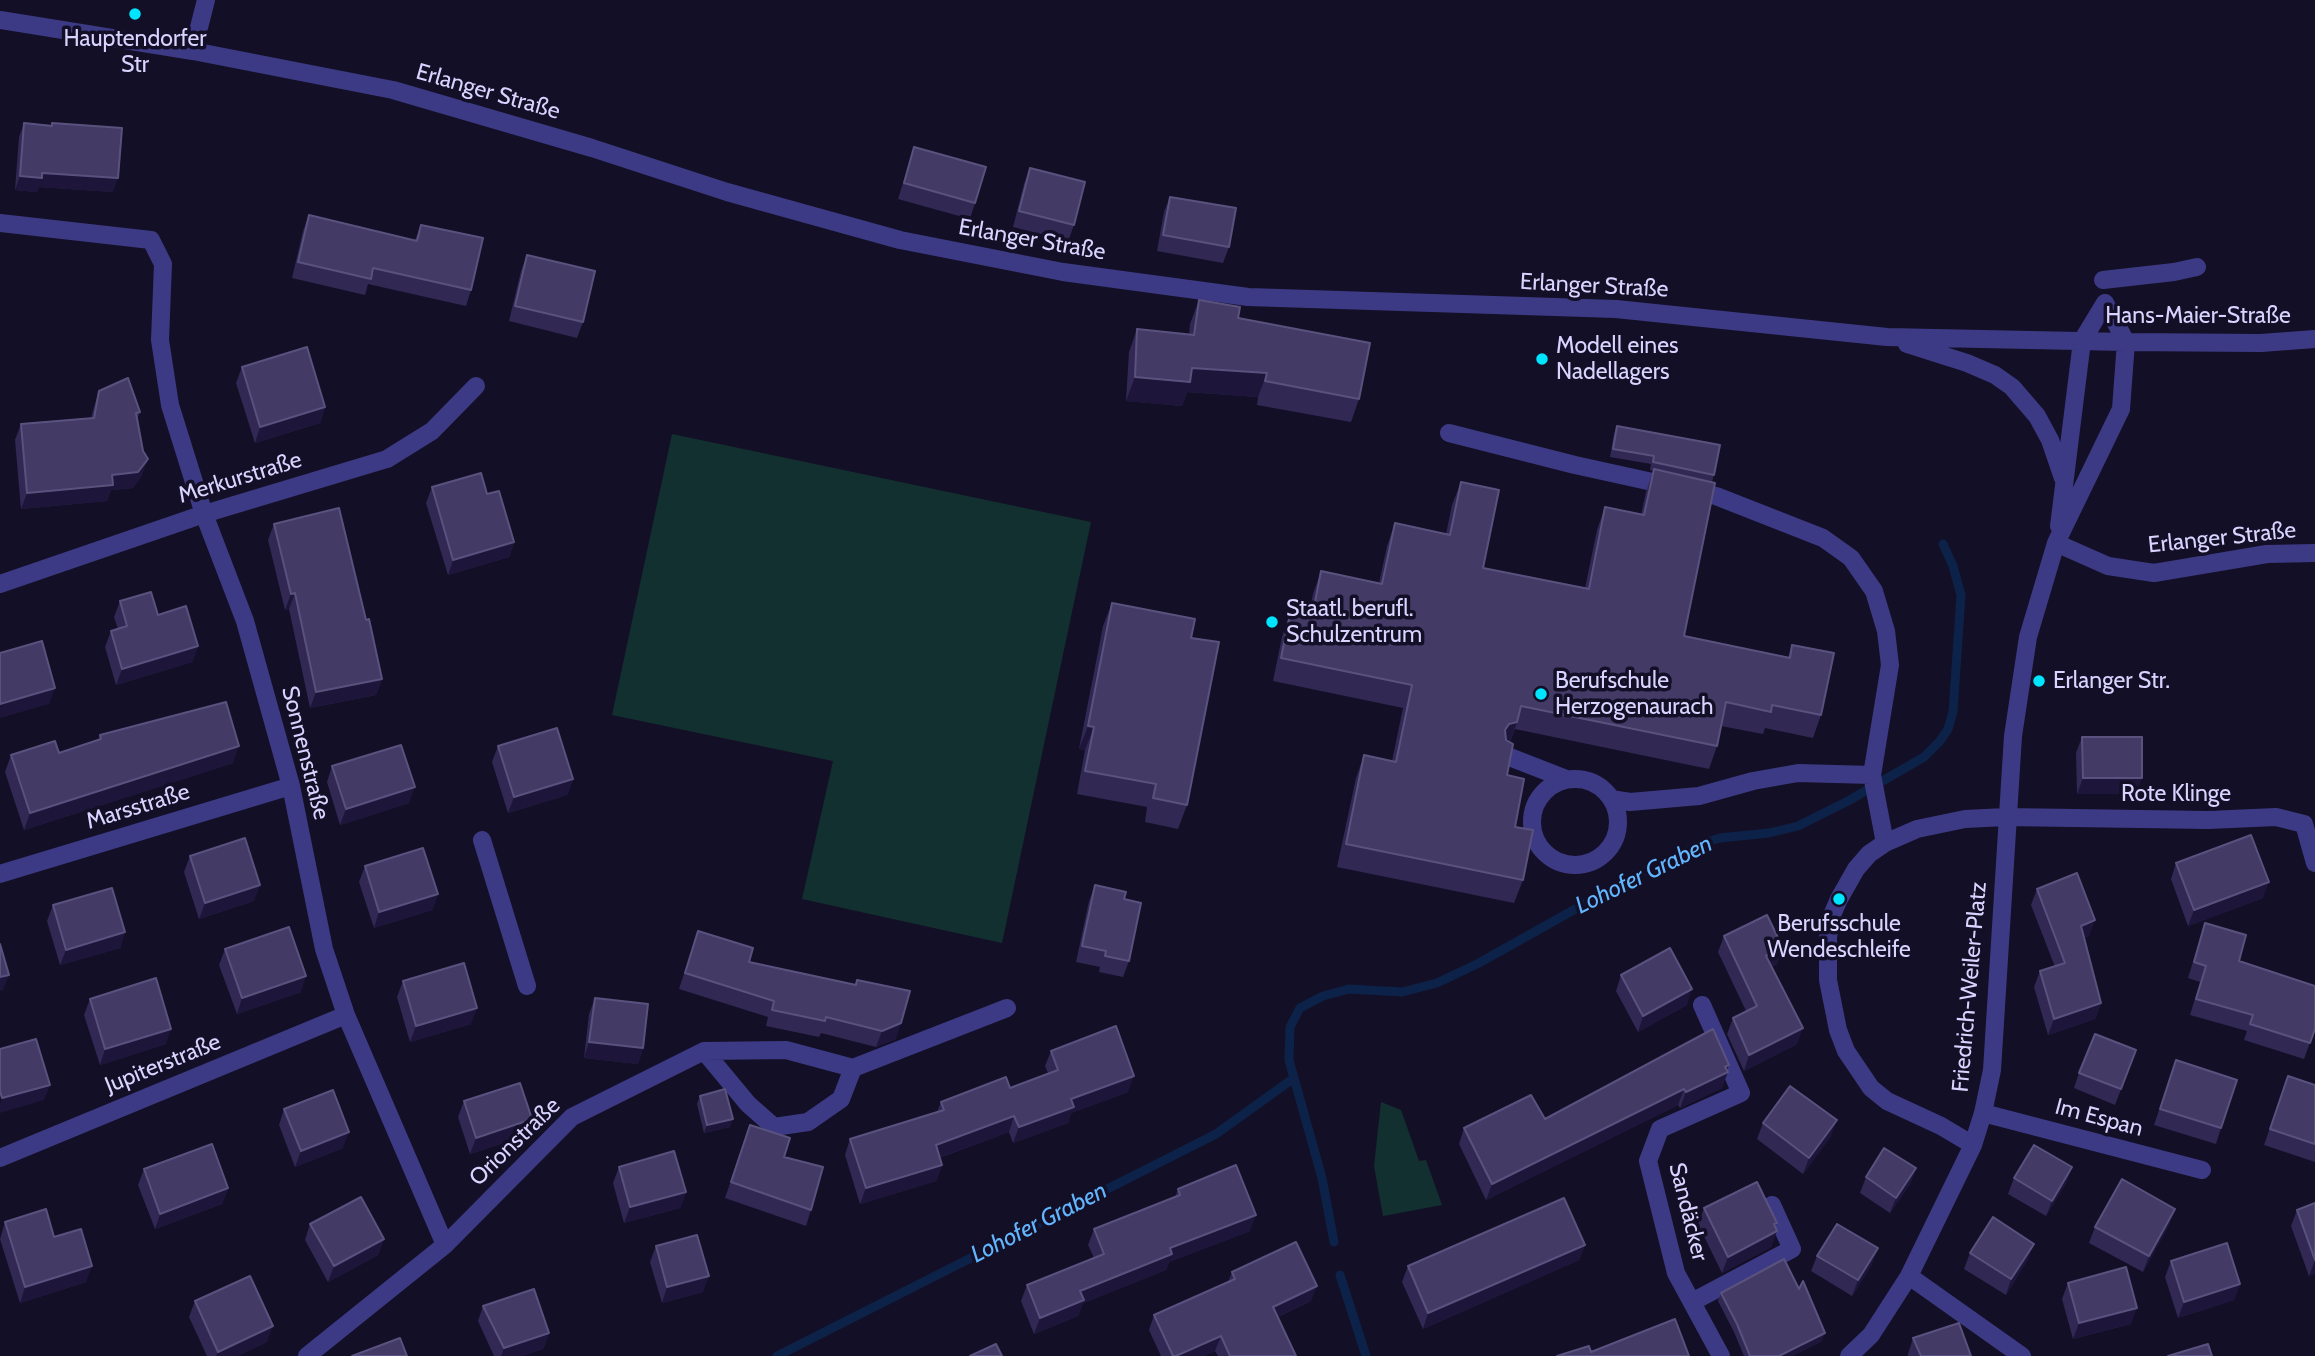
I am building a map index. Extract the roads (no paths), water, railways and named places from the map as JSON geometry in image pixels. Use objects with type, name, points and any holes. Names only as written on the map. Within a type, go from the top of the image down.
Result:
[{"type":"street","points":[[193,51],[206,0]]},
{"type":"street","name":"Erlanger Straße","points":[[0,20],[193,51],[393,90],[592,148],[727,192],[900,240],[1063,272],[1248,297],[1616,309],[1887,337],[2082,341],[2056,543],[2108,566],[2154,573],[2267,554],[2315,553]]},
{"type":"street","name":"Sonnenstraße","points":[[0,223],[151,240],[163,264],[160,340],[170,405],[204,514],[245,621],[291,786],[324,949],[346,1015],[446,1245]]},
{"type":"street","points":[[2102,280],[2197,267]]},
{"type":"street","points":[[2056,543],[2121,409],[2126,342],[2105,303],[2082,341]]},
{"type":"street","name":"Erlanger Straße","points":[[1887,337],[1967,362],[1995,375],[2011,387],[2037,416],[2050,440],[2065,484]]},
{"type":"street","name":"Hans-Maier-Straße","points":[[2082,341],[2261,342],[2315,339]]},
{"type":"street","name":"Merkurstraße","points":[[0,584],[204,514],[387,459],[432,430],[476,386]]},
{"type":"street","points":[[1449,433],[1575,465],[1716,496],[1823,538],[1851,558],[1874,591],[1886,631],[1890,664],[1872,775],[1885,843]]},
{"type":"street","name":"Friedrich-Weiler-Platz","points":[[1849,1356],[1871,1335],[1909,1276],[1972,1145],[1983,1113],[1992,1070],[2013,736],[2028,637],[2056,543]]},
{"type":"street","points":[[1507,756],[1566,779],[1581,779],[1596,784],[1608,793],[1616,806],[1619,820],[1617,835],[1606,854],[1583,865],[1567,865],[1553,860],[1541,850],[1531,825],[1539,797],[1550,786],[1566,779]]},
{"type":"street","points":[[1611,799],[1630,802],[1699,796],[1753,781],[1798,773],[1872,775]]},
{"type":"street","name":"Marsstraße","points":[[0,874],[291,786]]},
{"type":"street","points":[[1972,1145],[1941,1125],[1887,1101],[1871,1088],[1846,1051],[1838,1030],[1831,1002],[1826,958],[1832,915],[1856,869],[1869,854],[1885,843],[1938,823],[2007,817]]},
{"type":"street","name":"Rote Klinge","points":[[2007,817],[2208,820],[2276,817],[2304,824],[2315,863]]},
{"type":"street","points":[[482,840],[527,986]]},
{"type":"street","name":"Sandäcker","points":[[1702,1005],[1741,1093],[1660,1129],[1648,1161],[1676,1273],[1721,1356]]},
{"type":"street","points":[[704,1051],[748,1104],[774,1127],[808,1122],[841,1100],[853,1068],[1007,1008]]},
{"type":"street","name":"Jupiterstraße","points":[[0,1158],[346,1015]]},
{"type":"street","name":"Orionstraße","points":[[446,1245],[572,1117],[704,1051],[786,1050],[853,1068]]},
{"type":"street","name":"Im Espan","points":[[1983,1113],[2202,1170]]},
{"type":"street","points":[[1692,1302],[1792,1249],[1772,1205]]},
{"type":"street","points":[[307,1356],[446,1245]]},
{"type":"street","points":[[1909,1276],[2022,1356]]},
{"type":"waterway","name":"Lohofer Graben","points":[[1334,1242],[1322,1178],[1289,1060],[1290,1027],[1300,1008],[1323,996],[1349,989],[1402,992],[1437,983],[1479,963],[1636,875],[1704,843],[1798,826],[1924,757],[1948,729],[1953,712],[1961,595],[1953,566],[1943,544]]},
{"type":"waterway","name":"Lohofer Graben","points":[[777,1356],[1216,1134],[1294,1078]]},
{"type":"waterway","name":"Lohofer Graben","points":[[1340,1275],[1366,1356]]},
{"type":"place","name":"Hauptendorfer Str","points":[[135,14]]},
{"type":"place","name":"Modell eines Nadellagers","points":[[1542,359]]},
{"type":"place","name":"Staatl. berufl. Schulzentrum","points":[[1272,622]]},
{"type":"place","name":"Erlanger Str.","points":[[2039,681]]},
{"type":"place","name":"Berufschule Herzogenaurach","points":[[1541,694]]},
{"type":"place","name":"Berufsschule Wendeschleife","points":[[1839,899]]}]
